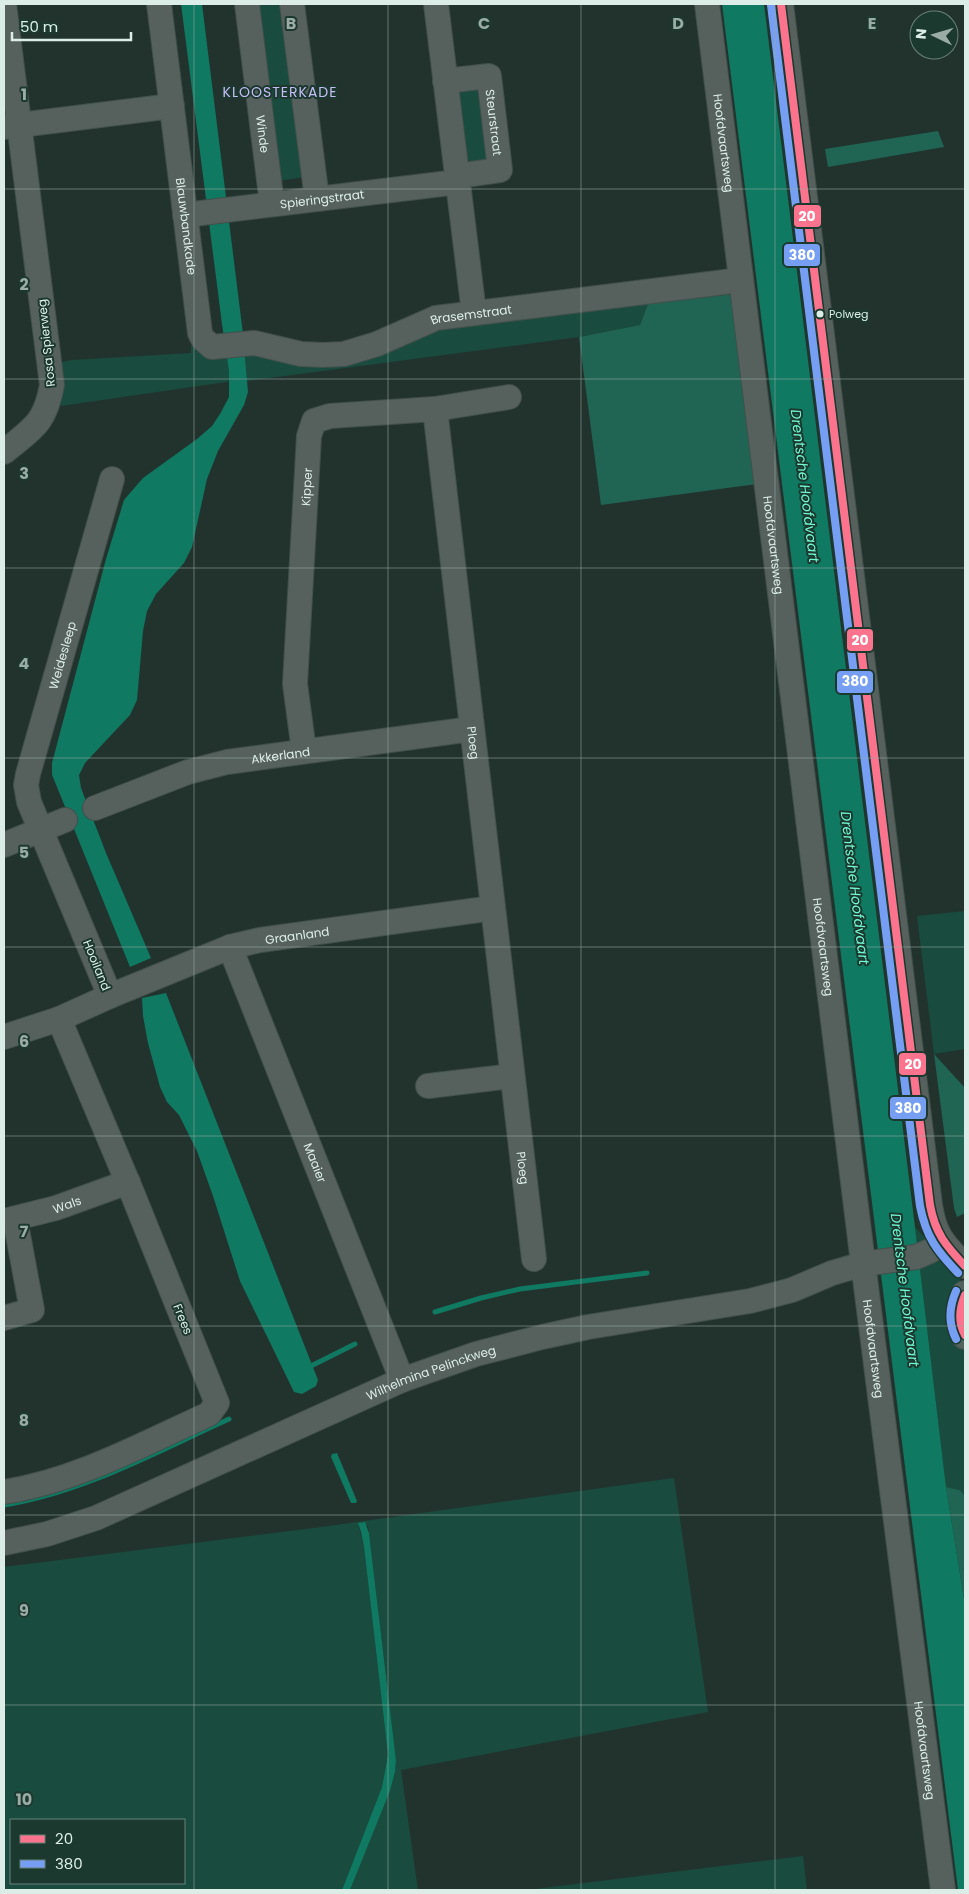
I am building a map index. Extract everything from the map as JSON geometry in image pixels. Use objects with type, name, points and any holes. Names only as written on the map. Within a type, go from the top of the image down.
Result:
[{"type":"main road","points":[[965,1295],[960,1318],[965,1335]]},
{"type":"street","name":"Rosa Spierweg","points":[[4,4],[12,126],[52,385],[49,404],[41,420],[4,452]]},
{"type":"street","name":"Blauwbandkade","points":[[159,4],[172,106],[196,214],[200,333],[226,344]]},
{"type":"street","name":"Winde","points":[[247,4],[272,204]]},
{"type":"street","points":[[292,4],[317,199]]},
{"type":"street","points":[[436,4],[474,313]]},
{"type":"street","name":"Hoofdvaartsweg","points":[[707,4],[741,280],[870,1263],[943,1890]]},
{"type":"street","points":[[780,4],[932,1220],[942,1242],[965,1266]]},
{"type":"street","name":"Steurstraat","points":[[445,82],[489,76],[500,170],[458,179]]},
{"type":"street","points":[[12,126],[172,106]]},
{"type":"street","name":"Spieringstraat","points":[[196,214],[458,179]]},
{"type":"street","name":"Brasemstraat","points":[[226,344],[264,345],[301,354],[344,354],[377,344],[436,318],[741,280]]},
{"type":"street","name":"Kipper","points":[[304,751],[295,684],[309,436],[314,421],[330,416],[435,408],[509,397]]},
{"type":"street","name":"Ploeg","points":[[435,408],[534,1259]]},
{"type":"street","name":"Weidesleep","points":[[42,830],[30,802],[26,785],[28,774],[112,478]]},
{"type":"street","name":"Akkerland","points":[[95,808],[188,772],[227,762],[472,729]]},
{"type":"street","points":[[4,845],[65,820]]},
{"type":"street","name":"Hooiland","points":[[4,1037],[59,1019],[110,996],[42,830]]},
{"type":"street","name":"Graanland","points":[[110,996],[230,947],[260,940],[494,908]]},
{"type":"street","name":"Maaier","points":[[230,947],[402,1380]]},
{"type":"street","name":"Frees","points":[[4,1492],[54,1480],[101,1463],[209,1414],[217,1402],[128,1182],[59,1019]]},
{"type":"street","points":[[428,1086],[512,1076]]},
{"type":"street","name":"Wals","points":[[9,1220],[56,1208],[128,1182]]},
{"type":"street","points":[[4,1318],[32,1310],[9,1220]]},
{"type":"street","name":"Wilhelmina Pelinckweg","points":[[4,1543],[47,1534],[96,1518],[402,1380],[476,1354],[588,1327],[750,1301],[792,1290],[832,1273],[870,1263],[916,1257],[930,1251],[942,1242]]},
{"type":"shaded area","points":[[252,4],[288,4],[305,177],[278,181]]},
{"type":"shaded area","points":[[480,81],[495,158],[466,170],[454,84]]},
{"type":"shaded area","points":[[938,131],[944,147],[828,167],[825,149]]},
{"type":"shaded area","points":[[726,290],[733,294],[648,304],[640,325],[579,337],[247,381],[245,353],[291,358],[419,330]]},
{"type":"shaded area","points":[[733,294],[757,484],[601,505],[579,337],[640,325],[648,304]]},
{"type":"shaded area","points":[[191,346],[227,355],[230,379],[227,382],[61,406],[55,363],[73,360],[191,353]]},
{"type":"shaded area","points":[[965,911],[965,1049],[934,1054],[917,916]]},
{"type":"shaded area","points":[[934,1054],[965,1088],[965,1213],[957,1217],[954,1208]]},
{"type":"shaded area","points":[[915,1227],[958,1273],[961,1281],[965,1345],[965,1496],[960,1490],[946,1487]]},
{"type":"shaded area","points":[[674,1478],[708,1712],[401,1770],[418,1890],[350,1890],[390,1791],[396,1760],[368,1526],[358,1523],[364,1547],[388,1755],[382,1787],[342,1890],[4,1890],[4,1567],[314,1528]]},
{"type":"shaded area","points":[[946,1487],[960,1490],[965,1496],[965,1605]]},
{"type":"shaded area","points":[[803,1856],[807,1890],[527,1890]]},
{"type":"water","points":[[181,4],[202,4],[243,334],[248,392],[244,405],[218,451],[207,479],[192,547],[184,563],[156,594],[147,611],[143,631],[137,700],[130,715],[85,763],[79,775],[81,788],[106,853],[151,958],[130,967],[52,775],[52,763],[106,559],[124,500],[143,478],[212,426],[229,397],[229,371]]},
{"type":"water","name":"Drentsche Hoofdvaart","points":[[722,4],[764,4],[946,1487],[965,1605],[965,1890],[958,1890]]},
{"type":"water","points":[[166,993],[318,1380],[316,1386],[302,1394],[294,1392],[240,1281],[197,1151],[179,1115],[167,1102],[160,1087],[148,1043],[142,998]]},
{"type":"water","points":[[337,1453],[357,1501],[356,1503],[351,1503],[331,1457],[332,1454]]},
{"type":"water","points":[[365,1522],[369,1533],[396,1760],[390,1791],[350,1890],[342,1890],[382,1787],[388,1755],[364,1547],[358,1523]]},
{"type":"waterway","points":[[435,1312],[520,1289],[647,1273]]},
{"type":"waterway","points":[[311,1366],[355,1344]]},
{"type":"waterway","points":[[4,1505],[34,1499],[91,1481],[229,1419]]},
{"type":"transit line","name":"20","points":[[781,4],[930,1205],[935,1224],[942,1238],[965,1266]]},
{"type":"transit line","name":"380","points":[[771,5],[920,1206],[922,1217],[933,1243],[958,1273]]},
{"type":"transit line","name":"380","points":[[956,1291],[950,1315],[956,1339]]},
{"type":"transit line","name":"20","points":[[965,1295],[960,1315],[965,1335]]},
{"type":"place","name":"Polweg","points":[[820,314]]},
{"type":"district","name":"KLOOSTERKADE","points":[[280,92]]}]
